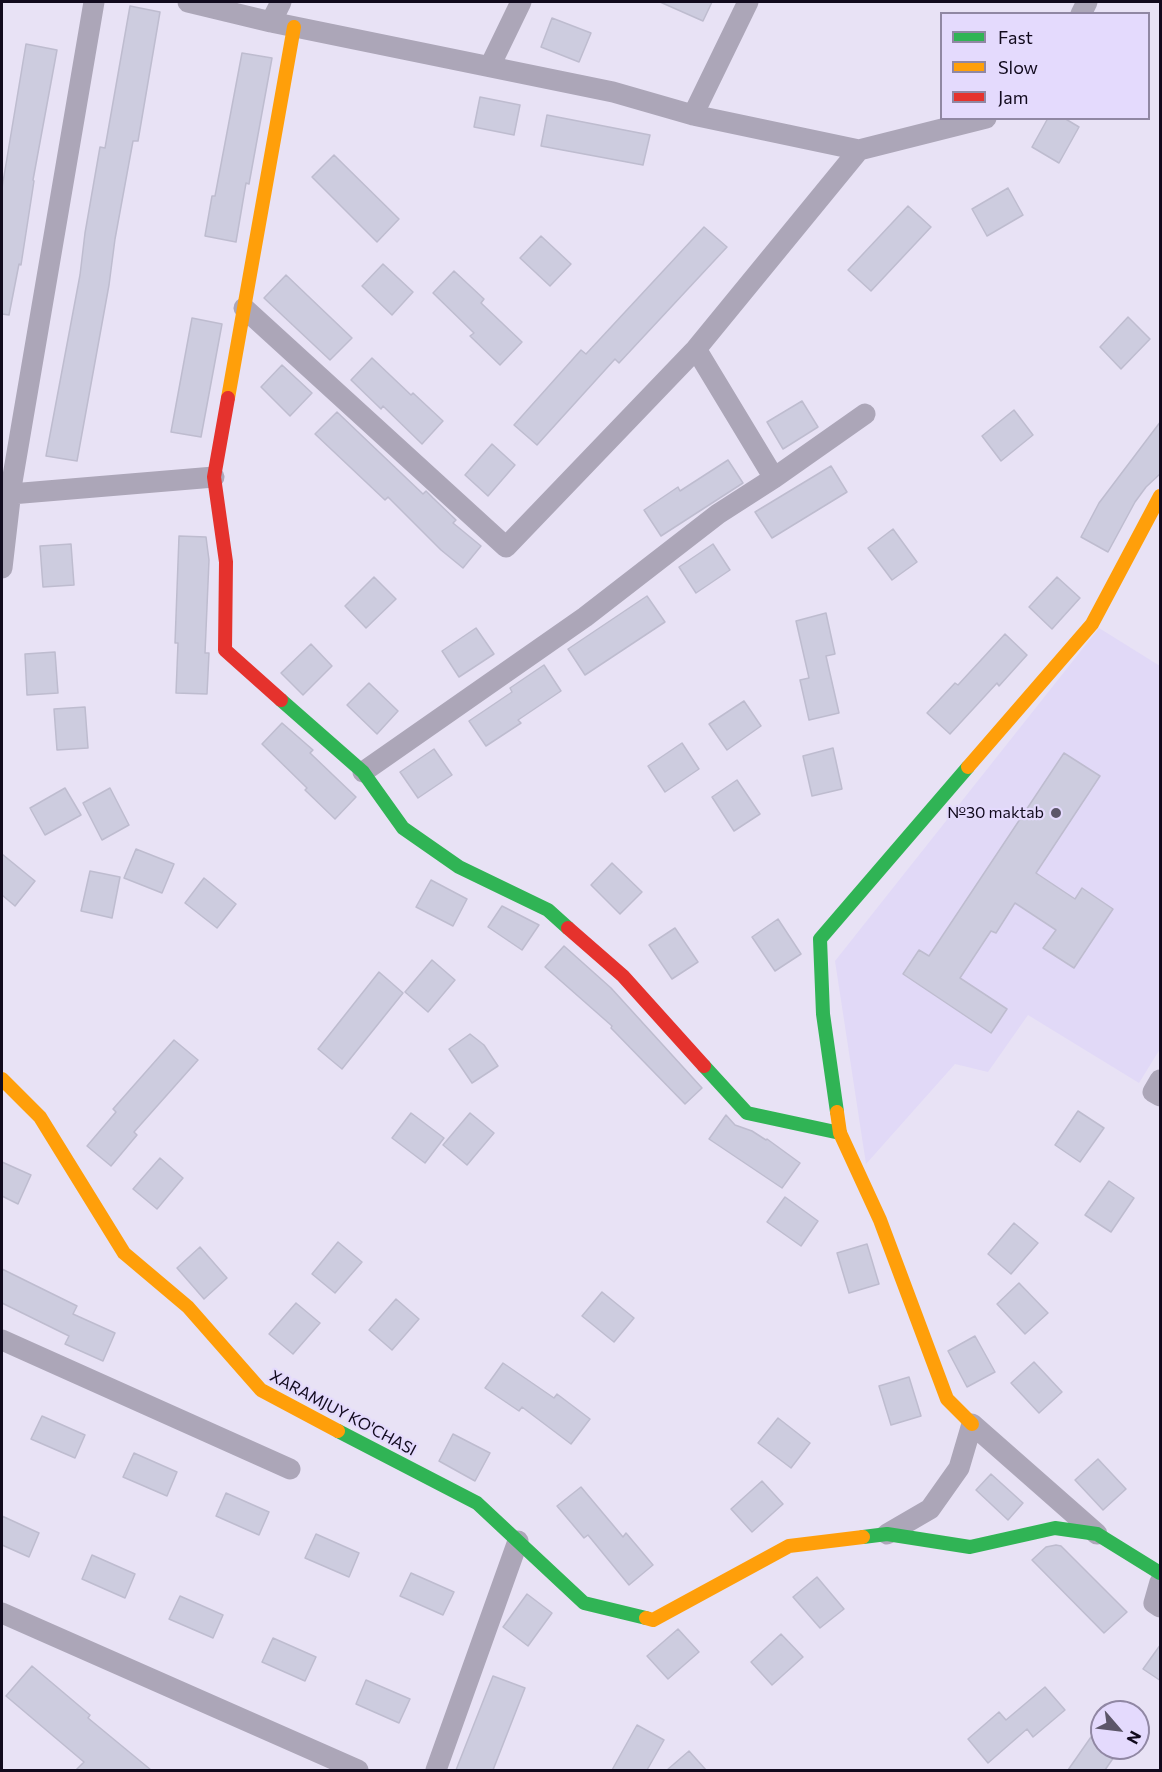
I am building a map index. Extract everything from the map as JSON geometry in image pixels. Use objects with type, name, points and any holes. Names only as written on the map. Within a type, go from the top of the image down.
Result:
[{"type":"street","points":[[2,568],[8,486],[94,2]]},
{"type":"street","points":[[188,2],[294,27],[614,92],[693,115],[859,150],[978,120]]},
{"type":"street","points":[[271,22],[281,2]]},
{"type":"street","points":[[490,66],[521,2]]},
{"type":"street","points":[[693,115],[748,2]]},
{"type":"street","points":[[294,27],[214,477],[226,562],[225,650],[363,772],[403,828],[459,867],[548,910],[623,975],[747,1113],[840,1133]]},
{"type":"street","points":[[244,308],[506,547],[696,349],[859,150]]},
{"type":"street","points":[[696,349],[774,478]]},
{"type":"street","points":[[363,772],[585,617],[718,514],[865,414]]},
{"type":"street","points":[[8,486],[214,477]]},
{"type":"street","points":[[1161,496],[1153,506],[1092,624],[820,939],[823,1014],[840,1133],[880,1220],[947,1399],[972,1425],[1097,1534],[1161,1573]]},
{"type":"street","name":"XARAMJUY KO'CHASI","points":[[2,1079],[40,1117],[124,1253],[188,1307],[261,1390],[477,1503],[584,1603],[653,1620],[789,1546],[887,1534],[970,1547],[1055,1528],[1097,1534]]},
{"type":"street","points":[[1161,1080],[1153,1092],[1161,1096]]},
{"type":"street","points":[[2,1340],[290,1468]]},
{"type":"street","points":[[887,1534],[930,1509],[959,1468],[972,1425]]},
{"type":"street","points":[[436,1770],[518,1541]]},
{"type":"street","points":[[1161,1582],[1154,1603],[1161,1607]]},
{"type":"street","points":[[2,1613],[358,1770]]},
{"type":"shaded area","name":"№30 maktab","points":[[1099,628],[1160,666],[1160,1049],[1139,1083],[1028,1015],[988,1072],[955,1064],[866,1164],[835,961]]},
{"type":"building","points":[[660,2],[712,2],[703,21]]},
{"type":"building","points":[[130,6],[160,12],[138,141],[133,141],[77,461],[46,456],[80,275],[100,147],[105,148]]},
{"type":"building","points":[[552,18],[591,33],[579,62],[541,47]]},
{"type":"building","points":[[26,44],[57,50],[33,180],[21,265],[19,264],[9,315],[2,314],[2,188]]},
{"type":"building","points":[[242,53],[272,58],[236,242],[205,236],[212,196],[215,196]]},
{"type":"building","points":[[480,97],[520,105],[514,135],[474,127]]},
{"type":"building","points":[[547,115],[650,135],[643,165],[541,146]]},
{"type":"building","points":[[1047,120],[1067,120],[1079,127],[1059,163],[1032,147]]},
{"type":"building","points":[[334,155],[399,219],[377,242],[312,177]]},
{"type":"building","points":[[1008,188],[1023,215],[987,236],[972,209]]},
{"type":"building","points":[[908,206],[931,227],[871,291],[848,270]]},
{"type":"building","points":[[704,227],[727,247],[619,363],[615,359],[537,445],[514,425],[581,350],[586,354]]},
{"type":"building","points":[[541,236],[571,264],[550,286],[520,258]]},
{"type":"building","points":[[383,264],[413,292],[392,315],[362,286]]},
{"type":"building","points":[[454,271],[484,299],[481,303],[522,342],[500,365],[470,336],[474,333],[433,293]]},
{"type":"building","points":[[286,275],[352,338],[330,360],[264,298]]},
{"type":"building","points":[[1128,317],[1150,339],[1121,369],[1100,347]]},
{"type":"building","points":[[192,318],[222,324],[201,437],[171,432]]},
{"type":"building","points":[[372,358],[443,421],[422,444],[383,406],[381,409],[351,380]]},
{"type":"building","points":[[282,365],[312,393],[290,416],[261,387]]},
{"type":"building","points":[[802,401],[818,427],[783,449],[767,422]]},
{"type":"building","points":[[1014,410],[1033,435],[1001,461],[982,436]]},
{"type":"building","points":[[337,412],[423,494],[426,491],[456,520],[453,523],[481,546],[463,568],[441,550],[388,497],[385,500],[315,434]]},
{"type":"building","points":[[1161,421],[1161,473],[1146,487],[1135,502],[1108,552],[1081,537],[1099,503]]},
{"type":"building","points":[[492,444],[515,465],[488,496],[465,475]]},
{"type":"building","points":[[728,460],[743,483],[661,536],[644,510],[678,487],[680,491]]},
{"type":"building","points":[[831,466],[847,492],[772,538],[755,512]]},
{"type":"building","points":[[893,529],[917,562],[892,580],[868,548]]},
{"type":"building","points":[[179,536],[206,537],[209,560],[205,653],[209,653],[207,694],[176,693],[178,643],[175,643]]},
{"type":"building","points":[[71,544],[74,585],[43,587],[40,546]]},
{"type":"building","points":[[713,544],[730,570],[696,593],[679,567]]},
{"type":"building","points":[[374,577],[396,599],[366,628],[345,606]]},
{"type":"building","points":[[1057,577],[1080,598],[1052,629],[1029,607]]},
{"type":"building","points":[[647,596],[665,622],[585,675],[568,649]]},
{"type":"building","points":[[826,613],[835,654],[826,656],[839,713],[809,720],[800,680],[809,678],[796,621]]},
{"type":"building","points":[[476,628],[494,654],[459,677],[442,651]]},
{"type":"building","points":[[1005,634],[1027,655],[999,686],[997,683],[950,734],[927,713],[955,683],[958,685]]},
{"type":"building","points":[[311,644],[332,666],[303,695],[281,673]]},
{"type":"building","points":[[55,652],[58,693],[27,695],[25,654]]},
{"type":"building","points":[[544,665],[561,691],[518,720],[521,723],[486,746],[469,721],[512,692],[510,688]]},
{"type":"building","points":[[369,683],[398,711],[377,734],[347,705]]},
{"type":"building","points":[[744,701],[761,726],[727,750],[709,724]]},
{"type":"building","points":[[85,707],[88,748],[57,750],[54,709]]},
{"type":"building","points":[[282,723],[313,750],[310,753],[356,797],[335,819],[262,744]]},
{"type":"building","points":[[682,743],[699,769],[665,792],[648,766]]},
{"type":"building","points":[[833,748],[842,789],[812,796],[803,756]]},
{"type":"building","points":[[434,749],[452,775],[418,798],[400,772]]},
{"type":"building","points":[[1064,753],[1100,776],[1036,873],[1075,899],[1082,888],[1113,909],[1074,968],[1043,948],[1056,930],[1015,903],[996,933],[991,931],[960,978],[1007,1009],[991,1033],[903,974],[919,950],[929,956]]},
{"type":"building","points":[[737,780],[760,814],[734,831],[712,797]]},
{"type":"building","points":[[65,788],[81,815],[45,835],[30,808]]},
{"type":"building","points":[[110,788],[129,825],[102,840],[83,803]]},
{"type":"building","points":[[136,849],[174,864],[162,893],[124,878]]},
{"type":"building","points":[[2,854],[35,881],[15,906],[2,895]]},
{"type":"building","points":[[612,863],[642,892],[620,914],[591,885]]},
{"type":"building","points":[[90,871],[120,877],[112,918],[81,911]]},
{"type":"building","points":[[204,878],[236,904],[217,928],[185,903]]},
{"type":"building","points":[[431,880],[467,899],[453,926],[416,907]]},
{"type":"building","points":[[502,906],[539,925],[522,950],[488,927]]},
{"type":"building","points":[[778,919],[801,954],[775,971],[752,937]]},
{"type":"building","points":[[675,928],[698,962],[672,979],[649,945]]},
{"type":"building","points":[[564,946],[611,988],[702,1088],[685,1104],[611,1028],[612,1026],[545,967]]},
{"type":"building","points":[[432,960],[455,980],[428,1012],[405,992]]},
{"type":"building","points":[[379,972],[403,993],[342,1069],[318,1049]]},
{"type":"building","points":[[470,1034],[484,1045],[498,1066],[472,1083],[449,1049]]},
{"type":"building","points":[[174,1040],[198,1060],[134,1132],[137,1135],[111,1166],[87,1146],[116,1112],[113,1109]]},
{"type":"building","points":[[1078,1111],[1104,1128],[1080,1162],[1055,1145]]},
{"type":"building","points":[[411,1113],[444,1138],[425,1163],[392,1138]]},
{"type":"building","points":[[470,1113],[494,1133],[467,1165],[443,1145]]},
{"type":"building","points":[[726,1115],[735,1125],[767,1139],[800,1163],[782,1188],[709,1139]]},
{"type":"building","points":[[160,1158],[183,1178],[157,1209],[133,1189]]},
{"type":"building","points":[[2,1162],[31,1175],[18,1204],[2,1196]]},
{"type":"building","points":[[1109,1181],[1134,1198],[1111,1232],[1085,1215]]},
{"type":"building","points":[[785,1197],[818,1221],[801,1246],[767,1222]]},
{"type":"building","points":[[1014,1223],[1038,1243],[1011,1274],[988,1254]]},
{"type":"building","points":[[338,1242],[362,1262],[335,1293],[312,1274]]},
{"type":"building","points":[[867,1244],[879,1284],[849,1293],[837,1253]]},
{"type":"building","points":[[200,1247],[227,1278],[204,1299],[177,1268]]},
{"type":"building","points":[[2,1269],[77,1306],[73,1314],[115,1333],[103,1361],[65,1344],[69,1336],[2,1303]]},
{"type":"building","points":[[1019,1283],[1048,1313],[1025,1334],[997,1304]]},
{"type":"building","points":[[602,1292],[634,1318],[614,1342],[582,1316]]},
{"type":"building","points":[[396,1299],[419,1319],[392,1350],[369,1330]]},
{"type":"building","points":[[296,1303],[320,1323],[293,1354],[269,1334]]},
{"type":"building","points":[[975,1336],[995,1372],[967,1387],[948,1351]]},
{"type":"building","points":[[1034,1362],[1062,1392],[1039,1413],[1011,1383]]},
{"type":"building","points":[[503,1363],[554,1398],[557,1394],[590,1419],[571,1444],[522,1407],[519,1411],[485,1388]]},
{"type":"building","points":[[909,1377],[921,1416],[891,1425],[879,1386]]},
{"type":"building","points":[[42,1416],[85,1435],[75,1458],[31,1439]]},
{"type":"building","points":[[778,1418],[810,1443],[791,1468],[758,1443]]},
{"type":"building","points":[[453,1434],[490,1453],[475,1481],[439,1461]]},
{"type":"building","points":[[134,1453],[177,1472],[167,1496],[123,1477]]},
{"type":"building","points":[[1098,1459],[1126,1489],[1103,1510],[1075,1480]]},
{"type":"building","points":[[991,1474],[1023,1503],[1008,1520],[976,1490]]},
{"type":"building","points":[[762,1481],[783,1504],[752,1532],[731,1509]]},
{"type":"building","points":[[581,1487],[623,1537],[626,1533],[653,1565],[629,1585],[588,1535],[584,1538],[557,1506]]},
{"type":"building","points":[[226,1493],[269,1512],[259,1535],[216,1516]]},
{"type":"building","points":[[2,1516],[39,1533],[29,1557],[2,1545]]},
{"type":"building","points":[[316,1534],[359,1553],[349,1577],[305,1558]]},
{"type":"building","points":[[1061,1546],[1127,1612],[1104,1633],[1032,1560],[1046,1547]]},
{"type":"building","points":[[92,1555],[135,1574],[125,1598],[82,1579]]},
{"type":"building","points":[[411,1573],[454,1592],[443,1615],[400,1596]]},
{"type":"building","points":[[817,1577],[844,1609],[820,1628],[793,1597]]},
{"type":"building","points":[[527,1594],[552,1613],[528,1646],[503,1627]]},
{"type":"building","points":[[180,1596],[223,1615],[213,1638],[169,1619]]},
{"type":"building","points":[[678,1629],[699,1652],[668,1679],[647,1656]]},
{"type":"building","points":[[781,1634],[803,1657],[772,1685],[751,1662]]},
{"type":"building","points":[[273,1638],[316,1657],[305,1681],[262,1662]]},
{"type":"building","points":[[1161,1644],[1161,1681],[1143,1669]]},
{"type":"building","points":[[32,1666],[90,1715],[88,1718],[151,1770],[76,1770],[84,1762],[6,1696]]},
{"type":"building","points":[[493,1676],[525,1688],[493,1770],[456,1770]]},
{"type":"building","points":[[366,1680],[410,1699],[399,1723],[356,1704]]},
{"type":"building","points":[[1045,1687],[1065,1710],[1033,1737],[1027,1729],[988,1763],[968,1739],[999,1712],[1006,1720]]},
{"type":"building","points":[[637,1725],[664,1740],[647,1770],[612,1770]]},
{"type":"building","points":[[1090,1738],[1090,1760],[1112,1760],[1105,1770],[1068,1770]]},
{"type":"building","points":[[689,1751],[706,1770],[667,1770]]},
{"type":"traffic: fast","points":[[281,700],[363,772],[403,828],[459,867],[548,910],[568,928]]},
{"type":"traffic: fast","points":[[837,1112],[823,1014],[820,939],[968,767]]},
{"type":"traffic: fast","points":[[704,1066],[747,1113],[840,1133]]},
{"type":"traffic: fast","points":[[338,1431],[477,1503],[584,1603],[646,1618]]},
{"type":"traffic: fast","points":[[863,1537],[887,1534],[970,1547],[1055,1528],[1097,1534],[1160,1573]]},
{"type":"traffic: slow","points":[[228,398],[294,27]]},
{"type":"traffic: slow","points":[[968,767],[1092,624],[1160,496]]},
{"type":"traffic: slow","points":[[2,1079],[40,1117],[124,1253],[188,1307],[261,1390],[338,1431]]},
{"type":"traffic: slow","points":[[837,1112],[840,1133],[880,1220],[947,1399],[972,1424]]},
{"type":"traffic: slow","points":[[646,1618],[653,1620],[789,1546],[863,1537]]},
{"type":"traffic: jam","points":[[228,398],[214,477],[226,562],[225,650],[281,700]]},
{"type":"traffic: jam","points":[[568,928],[623,976],[704,1066]]},
{"type":"place","name":"№30 maktab","points":[[1056,813]]}]
